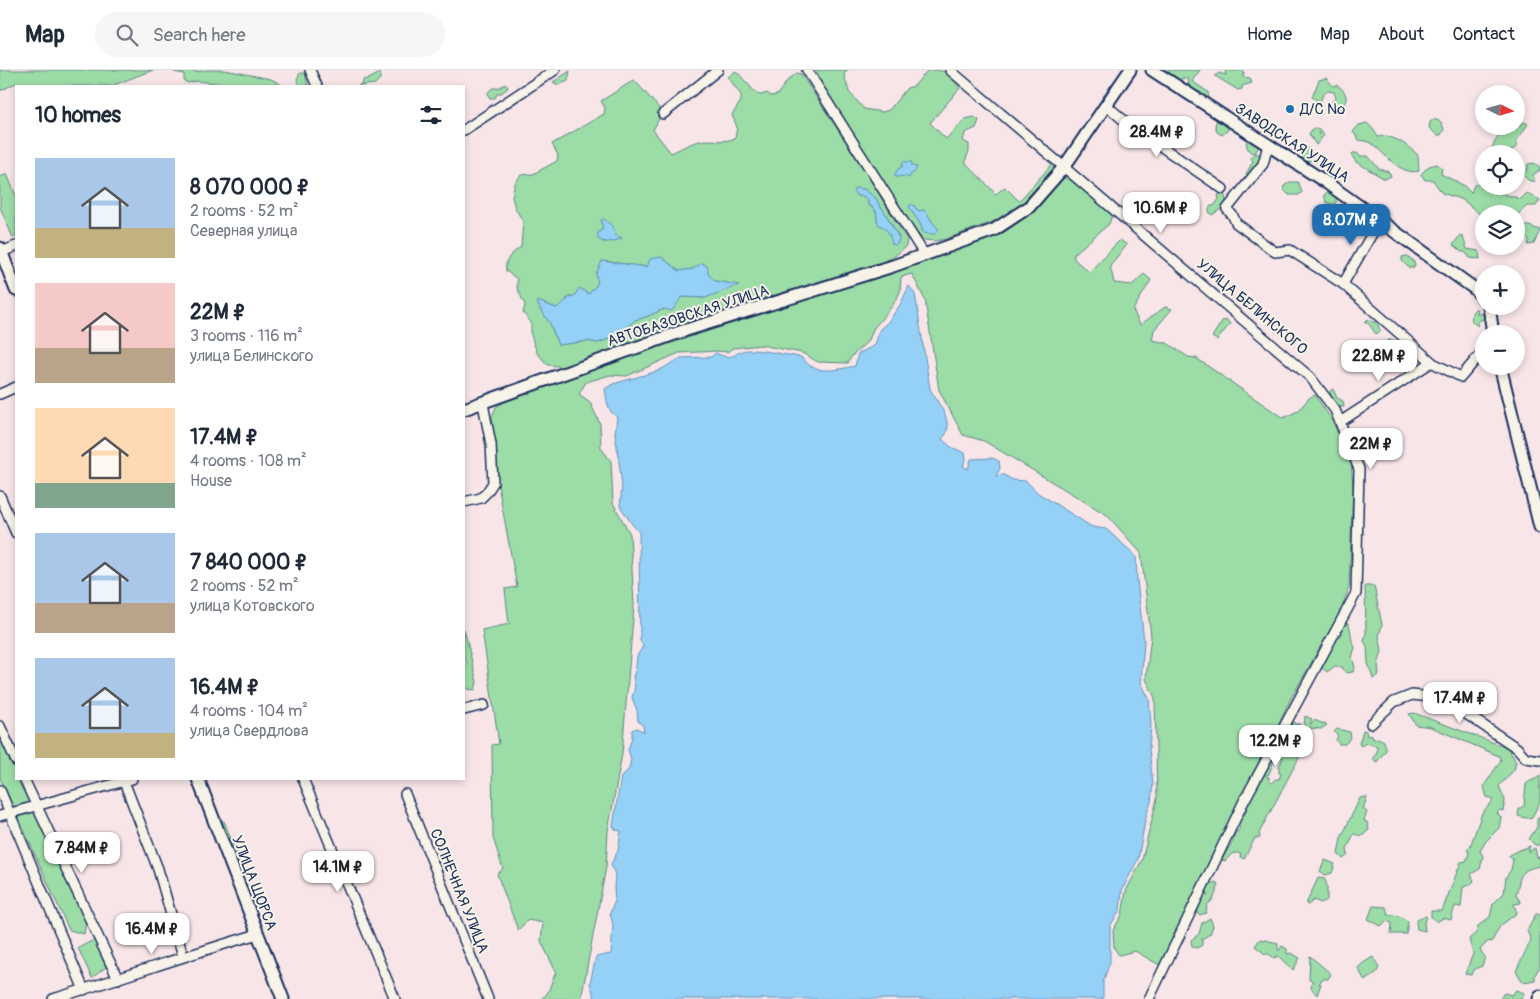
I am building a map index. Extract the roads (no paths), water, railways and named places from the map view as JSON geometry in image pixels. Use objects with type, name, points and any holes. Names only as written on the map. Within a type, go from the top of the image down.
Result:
[{"type":"street","points":[[310,70],[317,85]]},
{"type":"street","points":[[465,129],[555,70]]},
{"type":"street","points":[[663,114],[718,70]]},
{"type":"street","points":[[807,70],[924,254],[994,230],[1029,207],[1064,167],[1130,70]]},
{"type":"street","name":"УЛИЦА БЕЛИНСКОГО","points":[[950,70],[1310,376],[1336,410],[1359,469],[1356,593],[1243,803],[1149,999]]},
{"type":"street","name":"ЗАВОДСКАЯ УЛИЦА","points":[[1152,70],[1324,181],[1475,289]]},
{"type":"street","points":[[1106,105],[1127,123],[1223,189]]},
{"type":"street","points":[[1268,145],[1263,164],[1227,209],[1236,223],[1275,252],[1290,250],[1343,284],[1432,362],[1461,377],[1475,361]]},
{"type":"street","points":[[1343,284],[1380,220]]},
{"type":"street","points":[[15,246],[1,250],[15,287]]},
{"type":"street","name":"АВТОБАЗОВСКАЯ УЛИЦА","points":[[465,408],[483,404],[683,331],[893,266],[924,254]]},
{"type":"street","points":[[1340,422],[1432,362]]},
{"type":"street","points":[[1502,375],[1540,527]]},
{"type":"street","points":[[0,394],[15,387]]},
{"type":"street","points":[[465,502],[481,498],[487,492],[492,482],[491,444],[483,404]]},
{"type":"street","points":[[0,496],[15,531]]},
{"type":"street","points":[[1371,724],[1394,702],[1412,695],[1430,698],[1460,710],[1517,748],[1526,758],[1540,760]]},
{"type":"street","points":[[465,710],[484,705]]},
{"type":"street","points":[[0,726],[15,759]]},
{"type":"street","points":[[24,780],[118,979]]},
{"type":"street","points":[[0,816],[38,807],[123,780]]},
{"type":"street","points":[[126,780],[158,869],[183,956]]},
{"type":"street","name":"УЛИЦА ЩОРСА","points":[[198,780],[283,999]]},
{"type":"street","points":[[303,780],[395,999]]},
{"type":"street","points":[[0,790],[80,994]]},
{"type":"street","name":"СОЛНЕЧНАЯ УЛИЦА","points":[[405,794],[488,999]]},
{"type":"street","points":[[53,999],[80,994],[183,956],[258,934]]},
{"type":"water","points":[[903,162],[912,162],[912,166],[917,167],[909,178],[906,176],[894,176],[898,169],[902,167]]},
{"type":"water","points":[[855,188],[864,189],[876,198],[899,238],[898,243],[892,244],[888,232],[879,225],[876,211],[868,205],[868,200],[863,196],[857,196],[853,191]]},
{"type":"water","points":[[914,205],[919,211],[924,210],[926,212],[938,228],[935,234],[923,233],[921,225],[909,207]]},
{"type":"water","points":[[604,219],[613,227],[615,235],[622,238],[610,242],[598,239],[598,233],[603,229],[601,220]]},
{"type":"water","points":[[661,257],[679,271],[693,269],[702,263],[708,267],[708,274],[715,281],[739,285],[705,298],[682,297],[672,311],[664,309],[635,320],[618,335],[598,343],[588,341],[558,345],[550,323],[537,301],[556,308],[575,295],[579,288],[589,294],[598,283],[596,274],[602,261],[647,267],[650,259]]},
{"type":"water","points":[[909,286],[915,294],[930,389],[945,414],[948,427],[942,439],[951,447],[965,453],[966,459],[963,466],[968,469],[971,459],[992,458],[999,461],[1000,468],[996,477],[1002,474],[1013,480],[1026,481],[1038,493],[1092,527],[1106,529],[1136,556],[1144,641],[1141,682],[1149,699],[1151,725],[1149,749],[1153,784],[1151,802],[1146,816],[1138,859],[1122,890],[1120,910],[1110,926],[1110,962],[1103,982],[1103,999],[595,999],[590,983],[596,957],[611,954],[613,925],[610,913],[615,901],[615,875],[611,864],[618,851],[621,831],[616,830],[613,826],[621,777],[629,769],[631,759],[628,750],[632,738],[632,730],[637,728],[644,732],[643,726],[638,721],[637,710],[632,698],[635,687],[633,677],[637,656],[643,646],[640,640],[639,532],[620,506],[622,487],[615,433],[617,417],[609,408],[605,389],[613,384],[658,371],[681,358],[711,357],[716,353],[727,357],[744,351],[755,350],[801,357],[813,367],[826,370],[855,366],[858,354],[875,345],[880,329],[888,322],[900,305]]},
{"type":"place","name":"Д/С №","points":[[1290,109]]}]
